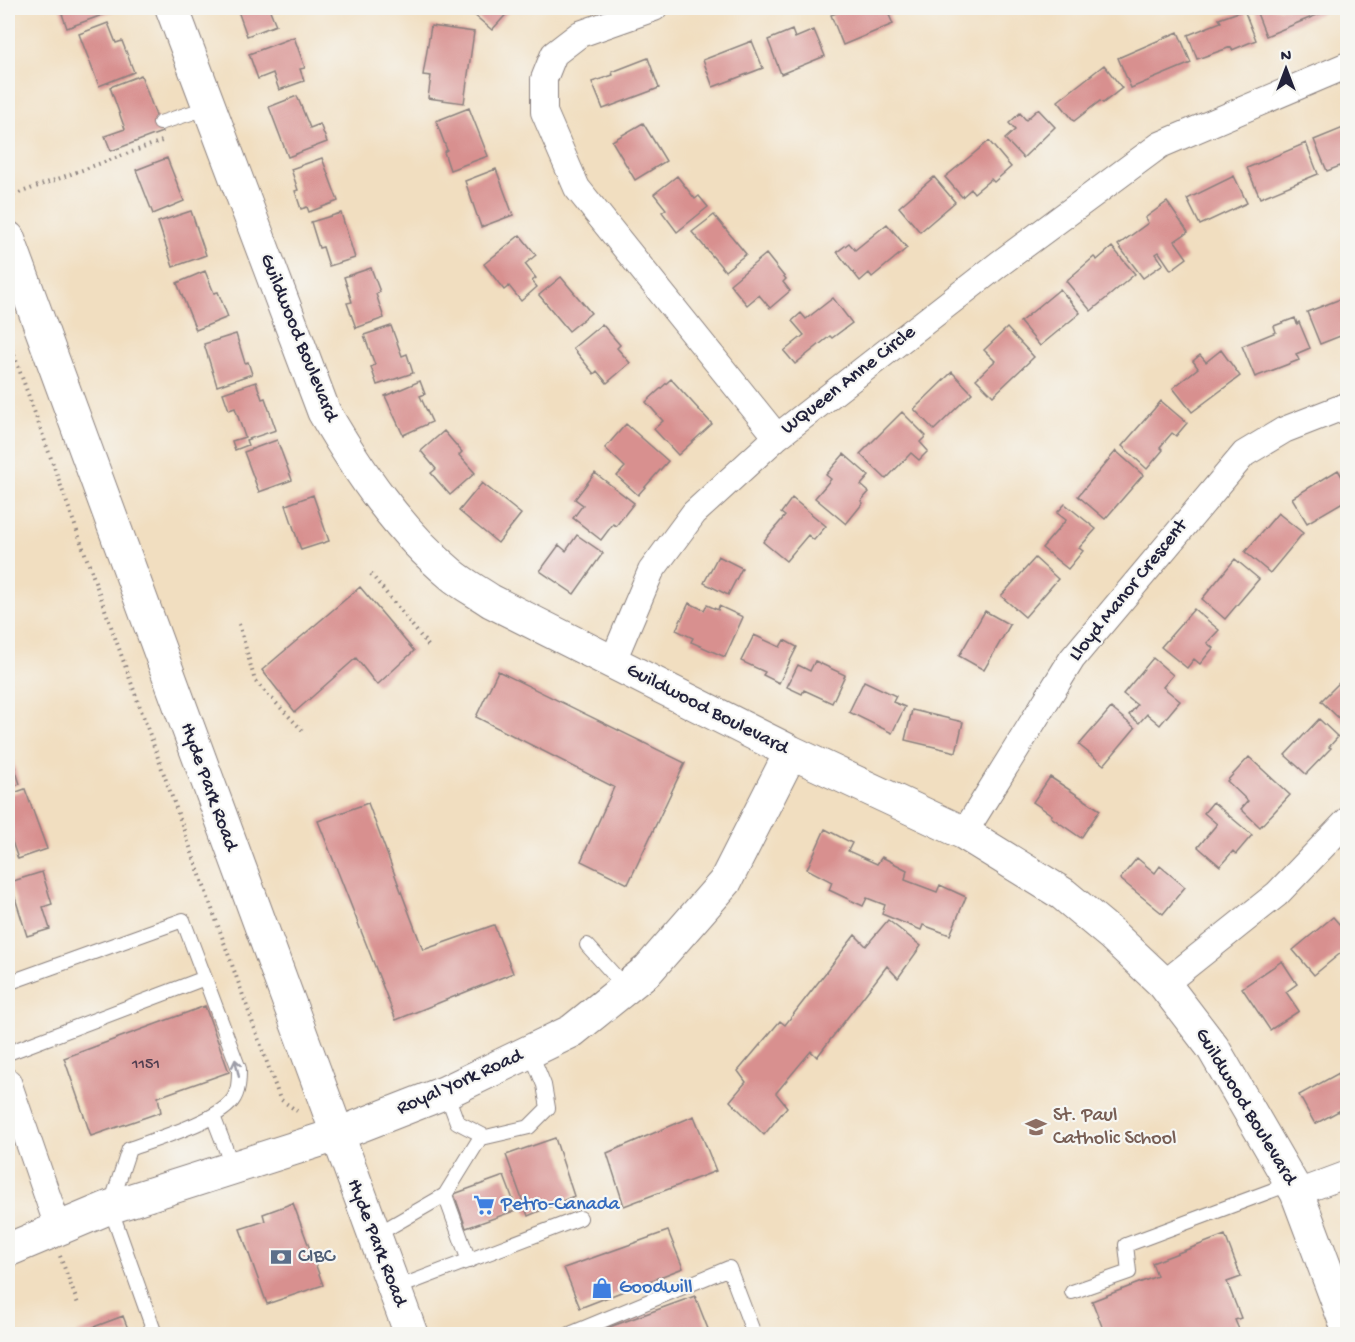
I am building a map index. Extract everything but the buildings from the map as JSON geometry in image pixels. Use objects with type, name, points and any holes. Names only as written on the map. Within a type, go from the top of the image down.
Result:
[{"type":"street","name":"Guildwood Boulevard","points":[[172,8],[324,412],[354,463],[395,518],[453,575],[491,601],[791,753],[964,833],[1063,894],[1111,934],[1164,984],[1213,1048],[1295,1188],[1347,1329]]},
{"type":"street","name":"WQueen Anne Circle","points":[[654,8],[580,34],[554,54],[544,79],[543,112],[577,188],[777,437],[999,264],[1160,145],[1347,64]]},
{"type":"street","name":"Hyde Park Road","points":[[8,238],[411,1335]]},
{"type":"street","name":"Lloyd Manor Crescent","points":[[964,833],[1072,659],[1244,454],[1284,430],[1347,405]]},
{"type":"street","points":[[612,663],[651,571],[694,513],[777,437]]},
{"type":"street","name":"Royal York Road","points":[[8,1250],[110,1208],[336,1135],[446,1092],[572,1031],[648,970],[725,882],[791,753]]},
{"type":"street","points":[[1164,984],[1277,894],[1347,820]]},
{"type":"street","points":[[8,1082],[56,1231]]},
{"type":"street","points":[[1295,1188],[1347,1174]]},
{"type":"lane","points":[[160,123],[210,107]]},
{"type":"lane","points":[[8,982],[183,920],[239,1069],[239,1083],[233,1100],[213,1116],[129,1149],[110,1208],[154,1335]]},
{"type":"lane","points":[[588,945],[626,988]]},
{"type":"lane","points":[[8,1053],[205,978]]},
{"type":"lane","points":[[446,1092],[457,1122],[486,1137],[529,1127],[548,1108],[544,1085],[530,1051]]},
{"type":"lane","points":[[213,1116],[233,1168]]},
{"type":"lane","points":[[374,1236],[445,1195],[482,1135]]},
{"type":"lane","points":[[1072,1292],[1130,1272],[1126,1245],[1295,1188]]},
{"type":"lane","points":[[445,1195],[469,1261]]},
{"type":"lane","points":[[394,1289],[580,1218]]},
{"type":"lane","points":[[570,1335],[729,1268],[754,1335]]},
{"type":"path","points":[[8,197],[171,138]]},
{"type":"path","points":[[8,338],[280,1099],[297,1111]]},
{"type":"path","points":[[371,574],[431,649]]},
{"type":"path","points":[[239,624],[255,681],[302,730]]},
{"type":"path","points":[[56,1231],[63,1267],[78,1304]]},
{"type":"place","name":"St. Paul Catholic School","points":[[1036,1127]]},
{"type":"place","name":"Petro-Canada","points":[[484,1205]]},
{"type":"place","name":"CIBC","points":[[281,1257]]},
{"type":"place","name":"Goodwill","points":[[602,1288]]}]
